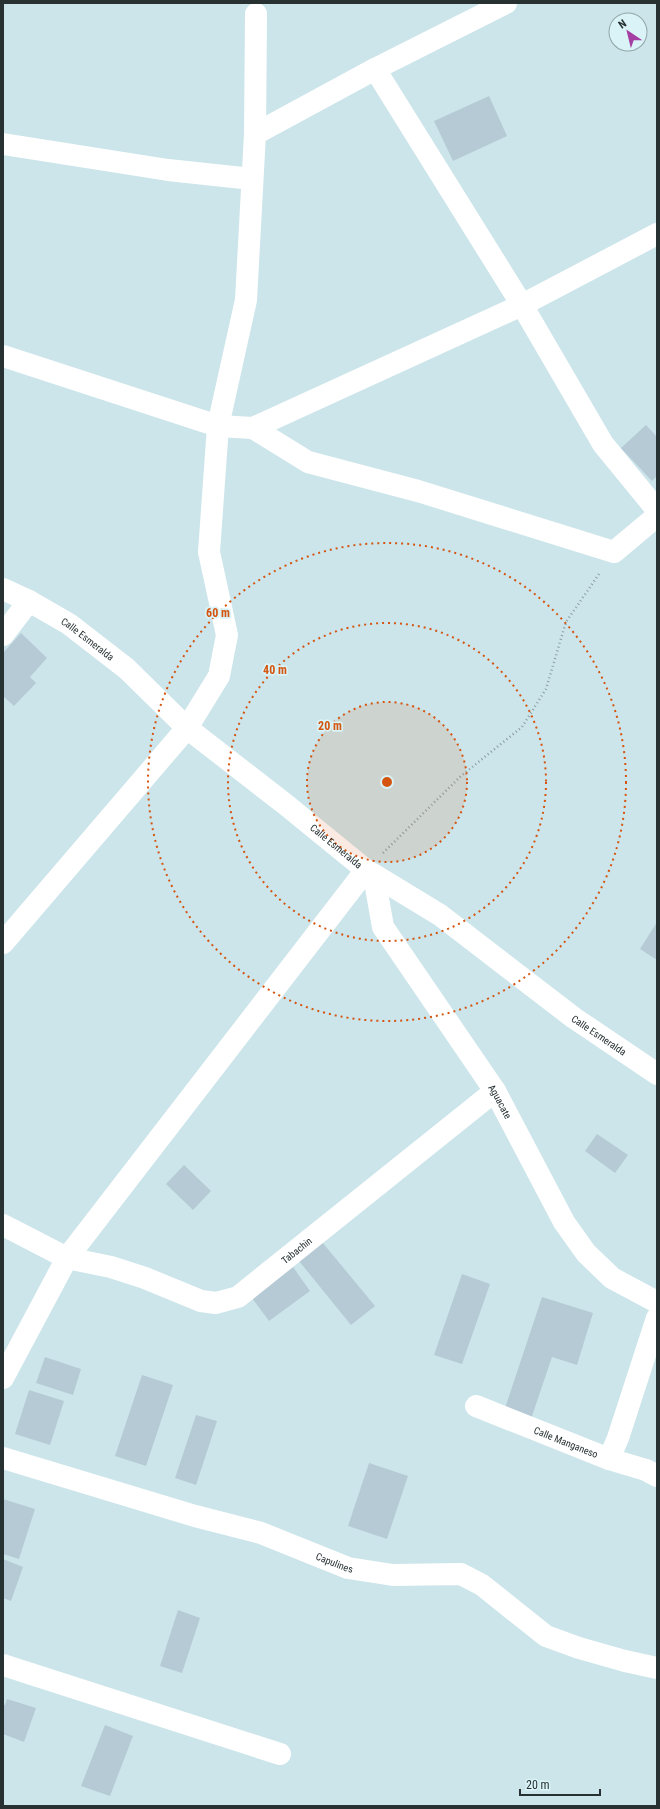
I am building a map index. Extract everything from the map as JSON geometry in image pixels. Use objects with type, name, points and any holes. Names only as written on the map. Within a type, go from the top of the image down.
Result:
[{"type":"street","points":[[255,134],[375,69],[506,3]]},
{"type":"street","points":[[3,943],[187,728],[219,676],[227,635],[209,552],[218,426],[246,300],[255,134],[256,14]]},
{"type":"street","points":[[375,69],[522,305],[603,444],[657,510]]},
{"type":"street","points":[[3,144],[168,170],[252,179]]},
{"type":"street","points":[[3,356],[218,426],[253,428],[522,305],[657,234]]},
{"type":"street","points":[[253,428],[308,462],[418,491],[614,552],[657,516]]},
{"type":"street","name":"Calle Esmeralda","points":[[3,589],[29,601],[69,624],[127,669],[187,728],[285,804],[370,873],[440,915],[574,1018],[657,1074]]},
{"type":"street","points":[[3,635],[29,601]]},
{"type":"street","points":[[3,1378],[67,1258],[370,873]]},
{"type":"street","name":"Aguacate","points":[[370,873],[383,927],[496,1091],[564,1222],[586,1253],[612,1278],[657,1302]]},
{"type":"street","name":"Tabachin","points":[[3,1225],[67,1258],[111,1267],[145,1278],[201,1301],[216,1303],[238,1297],[496,1091]]},
{"type":"street","points":[[609,1459],[618,1438],[657,1318]]},
{"type":"street","name":"Calle Manganeso","points":[[476,1406],[609,1459],[646,1470],[657,1476]]},
{"type":"street","name":"Capulines","points":[[3,1458],[195,1516],[261,1532],[348,1568],[393,1575],[461,1574],[482,1585],[546,1636],[579,1648],[657,1668]]},
{"type":"street","points":[[3,1665],[280,1754]]},
{"type":"path","points":[[370,873],[461,776],[522,727],[546,689],[566,622],[614,552]]},
{"type":"building","points":[[489,96],[507,136],[453,161],[434,121]]},
{"type":"building","points":[[646,425],[657,437],[657,476],[652,481],[621,448]]},
{"type":"building","points":[[21,633],[47,658],[30,677],[36,683],[14,706],[3,696],[3,653]]},
{"type":"building","points":[[657,922],[657,960],[640,949]]},
{"type":"building","points":[[597,1134],[628,1155],[615,1173],[585,1151]]},
{"type":"building","points":[[184,1165],[211,1191],[193,1210],[166,1184]]},
{"type":"building","points":[[322,1242],[375,1306],[351,1325],[299,1261]]},
{"type":"building","points":[[293,1267],[310,1291],[269,1321],[252,1298]]},
{"type":"building","points":[[462,1274],[490,1284],[462,1364],[434,1355]]},
{"type":"building","points":[[542,1297],[593,1313],[577,1365],[552,1357],[530,1422],[503,1414]]},
{"type":"building","points":[[45,1357],[81,1369],[73,1395],[36,1383]]},
{"type":"building","points":[[142,1375],[173,1385],[146,1466],[115,1456]]},
{"type":"building","points":[[29,1390],[64,1401],[50,1445],[15,1434]]},
{"type":"building","points":[[196,1415],[217,1421],[196,1485],[175,1478]]},
{"type":"building","points":[[369,1463],[408,1476],[387,1539],[348,1526]]},
{"type":"building","points":[[3,1499],[35,1509],[19,1559],[3,1554]]},
{"type":"building","points":[[3,1559],[23,1567],[11,1601],[3,1598]]},
{"type":"building","points":[[178,1610],[200,1618],[182,1673],[160,1666]]},
{"type":"building","points":[[7,1699],[36,1708],[24,1742],[3,1734],[3,1705],[5,1705]]},
{"type":"building","points":[[105,1725],[133,1736],[110,1796],[81,1786]]}]
